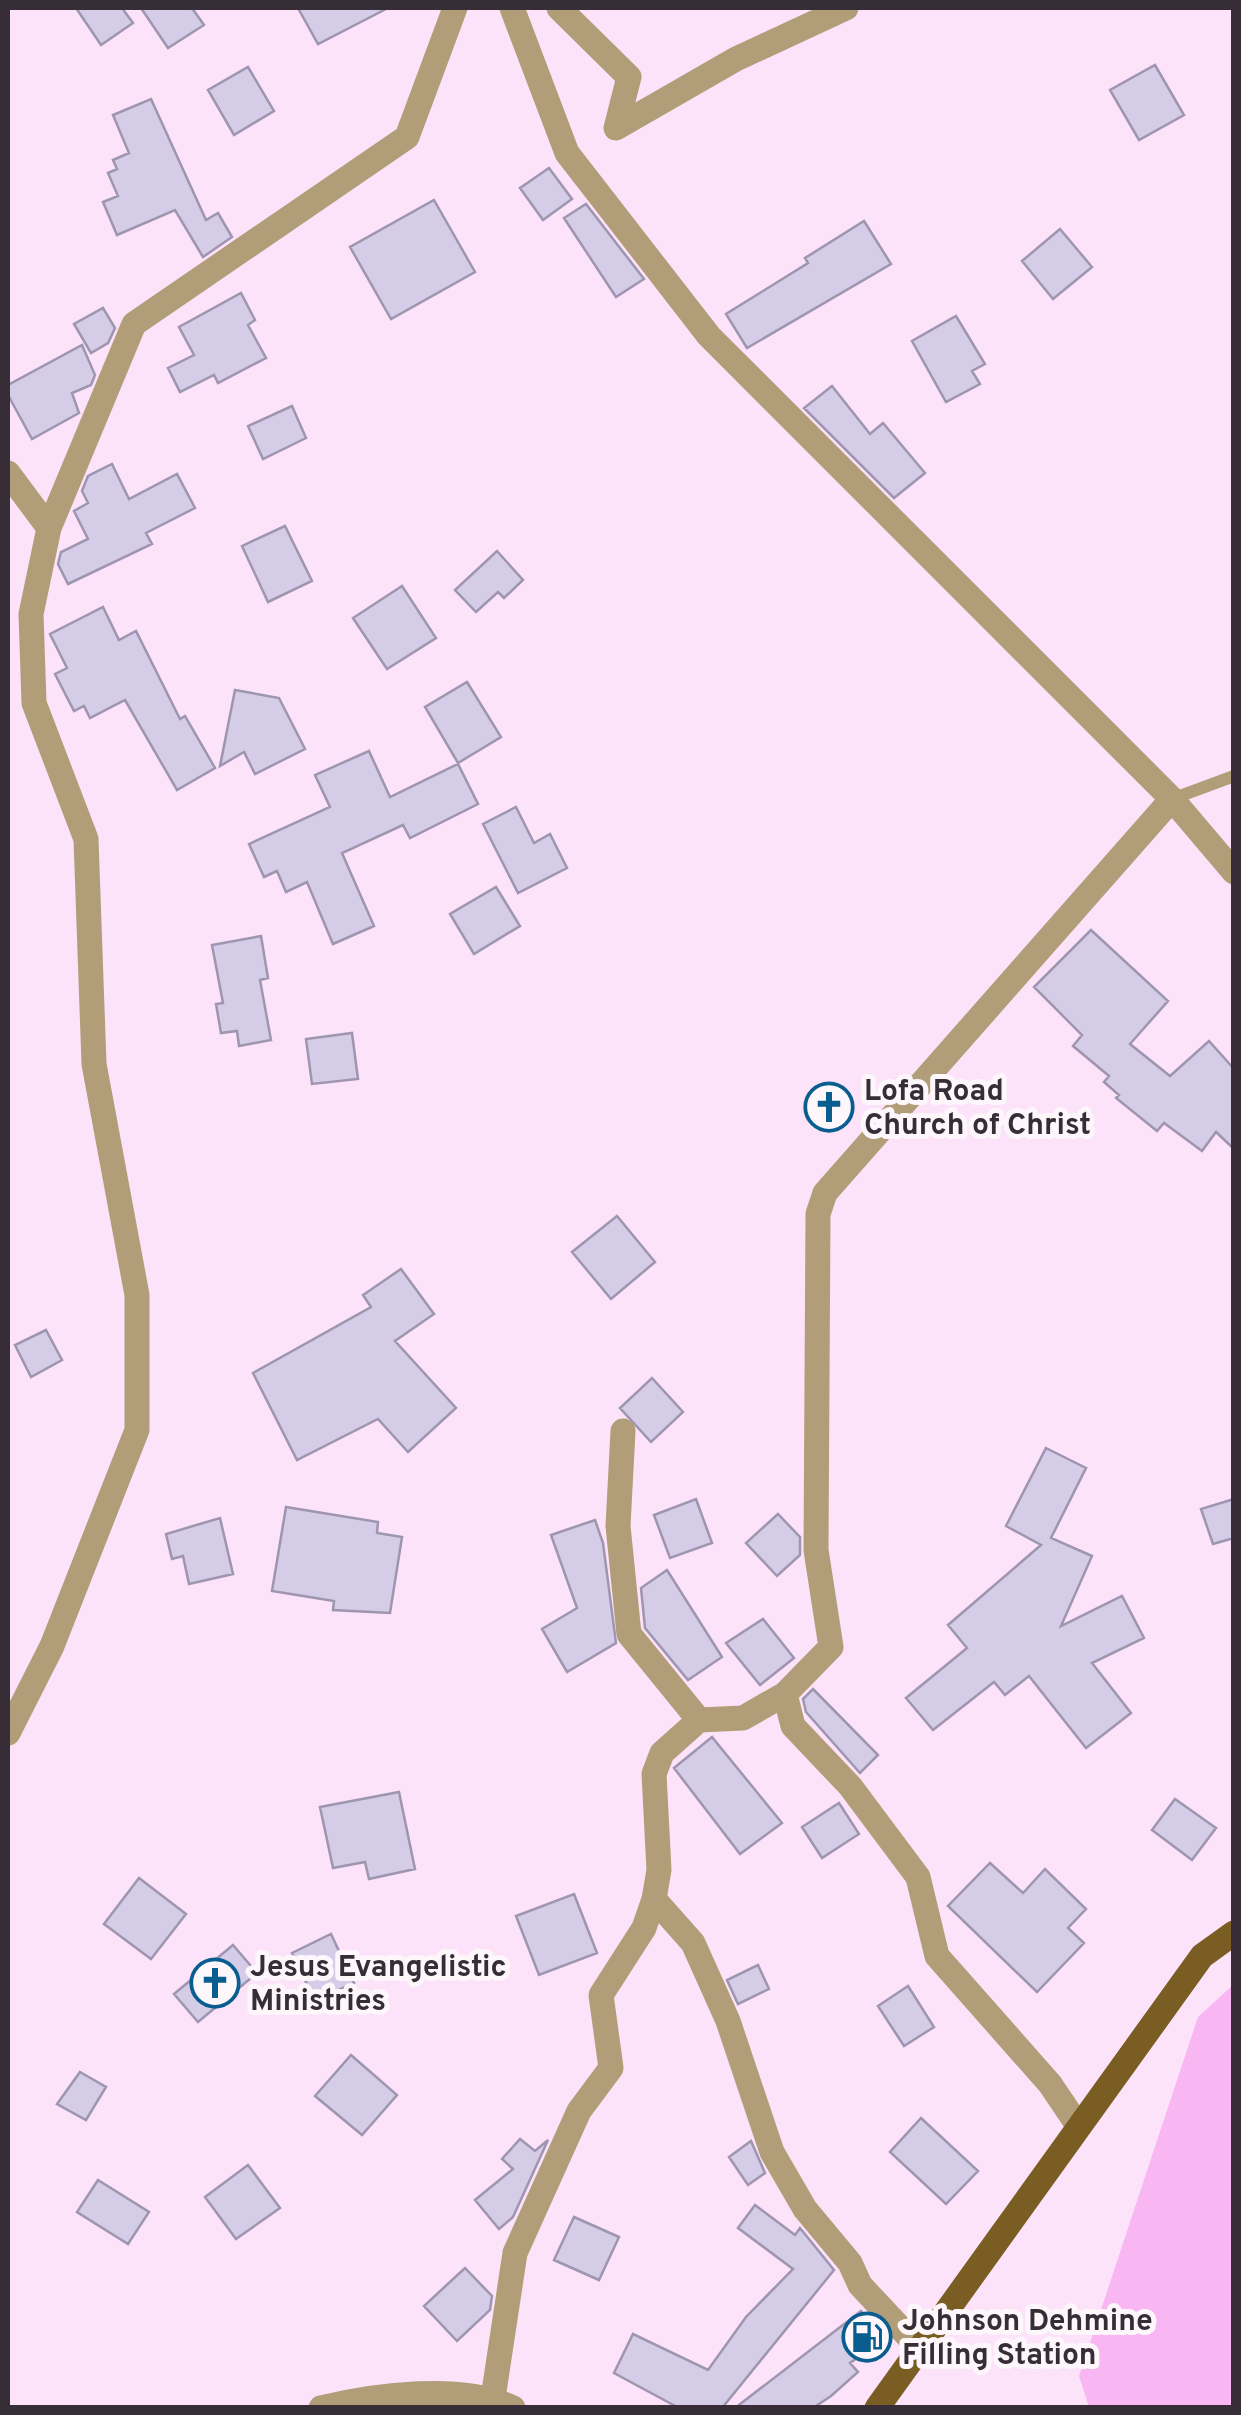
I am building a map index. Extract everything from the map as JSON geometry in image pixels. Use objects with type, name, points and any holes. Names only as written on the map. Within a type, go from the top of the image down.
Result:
[{"type":"main road","points":[[878,2408],[1077,2124],[1202,1956],[1234,1933]]},
{"type":"street","points":[[8,1733],[52,1646],[137,1430],[137,1295],[94,1064],[86,839],[34,703],[30,614],[50,528],[134,324],[406,137],[455,8]]},
{"type":"street","points":[[512,8],[568,153],[708,336],[1172,799],[1234,872]]},
{"type":"street","points":[[559,8],[629,77],[616,128],[736,60],[846,8]]},
{"type":"street","points":[[8,473],[50,528]]},
{"type":"street","points":[[321,2408],[374,2395],[503,2403],[515,2253],[579,2112],[611,2068],[601,1995],[644,1928],[654,1899],[659,1870],[654,1774],[662,1753],[700,1720],[743,1718],[785,1694],[831,1647],[816,1550],[818,1214],[825,1193],[1172,799]]},
{"type":"street","points":[[622,1431],[618,1526],[629,1634],[700,1720]]},
{"type":"street","points":[[785,1694],[793,1726],[850,1786],[918,1877],[937,1956],[1050,2084],[1077,2124]]},
{"type":"street","points":[[654,1899],[693,1943],[728,2021],[772,2152],[805,2210],[850,2263],[860,2286],[919,2348]]},
{"type":"lane","points":[[1172,799],[1234,776]]},
{"type":"shaded area","points":[[1233,1985],[1233,2407],[1089,2407],[1079,2376],[1198,2017]]},
{"type":"building","points":[[76,8],[122,8],[133,23],[101,45]]},
{"type":"building","points":[[141,8],[192,8],[204,25],[168,48]]},
{"type":"building","points":[[298,8],[388,8],[318,44]]},
{"type":"building","points":[[1155,65],[1184,115],[1139,140],[1110,90]]},
{"type":"building","points":[[248,67],[274,111],[234,135],[208,90]]},
{"type":"building","points":[[151,99],[206,220],[218,213],[232,237],[203,257],[175,210],[117,235],[103,202],[118,196],[108,173],[117,169],[113,160],[129,153],[113,115]]},
{"type":"building","points":[[549,168],[572,199],[543,220],[520,188]]},
{"type":"building","points":[[434,200],[475,272],[391,319],[350,247]]},
{"type":"building","points":[[586,204],[644,279],[616,297],[564,218]]},
{"type":"building","points":[[864,221],[891,264],[747,348],[726,314],[808,263],[805,258]]},
{"type":"building","points":[[1060,229],[1092,267],[1053,299],[1022,261]]},
{"type":"building","points":[[241,293],[255,320],[248,325],[266,358],[218,383],[214,375],[180,392],[168,368],[194,355],[179,327]]},
{"type":"building","points":[[103,308],[115,328],[108,343],[91,353],[74,324]]},
{"type":"building","points":[[956,316],[985,364],[972,371],[980,384],[946,402],[912,341]]},
{"type":"building","points":[[82,345],[95,375],[91,385],[72,393],[79,413],[32,439],[8,395],[8,385]]},
{"type":"building","points":[[832,386],[870,434],[883,423],[925,473],[894,498],[804,408]]},
{"type":"building","points":[[292,406],[306,438],[263,459],[248,426]]},
{"type":"building","points":[[112,464],[129,499],[177,474],[195,508],[146,533],[152,544],[68,584],[58,564],[61,552],[88,539],[74,511],[88,503],[82,491],[88,476]]},
{"type":"building","points":[[285,526],[312,581],[268,602],[242,546]]},
{"type":"building","points":[[497,551],[523,580],[504,598],[498,592],[476,612],[455,590]]},
{"type":"building","points":[[402,586],[436,638],[387,669],[353,618]]},
{"type":"building","points":[[103,607],[119,640],[136,631],[180,719],[185,716],[215,768],[177,790],[125,700],[90,718],[84,706],[74,711],[55,674],[67,668],[50,634]]},
{"type":"building","points":[[467,682],[501,737],[458,763],[425,707]]},
{"type":"building","points":[[235,690],[279,698],[305,749],[255,774],[244,752],[220,766]]},
{"type":"building","points":[[369,751],[390,797],[458,764],[478,804],[410,838],[403,825],[342,853],[374,926],[333,944],[307,882],[286,892],[277,871],[264,877],[249,844],[330,807],[315,775]]},
{"type":"building","points":[[516,807],[534,843],[550,834],[567,868],[518,893],[483,824]]},
{"type":"building","points":[[496,887],[520,926],[474,954],[450,914]]},
{"type":"building","points":[[1091,930],[1168,1001],[1130,1044],[1170,1076],[1209,1041],[1234,1069],[1234,1149],[1216,1132],[1202,1151],[1164,1123],[1157,1131],[1116,1098],[1119,1095],[1104,1082],[1109,1076],[1073,1046],[1082,1035],[1034,987]]},
{"type":"building","points":[[261,936],[268,978],[260,980],[271,1040],[239,1046],[237,1031],[221,1033],[216,1004],[223,1003],[212,945]]},
{"type":"building","points":[[352,1033],[358,1079],[312,1084],[306,1039]]},
{"type":"building","points":[[617,1216],[655,1262],[611,1299],[572,1252]]},
{"type":"building","points":[[401,1269],[434,1314],[395,1341],[456,1408],[408,1452],[378,1419],[297,1460],[253,1373],[371,1307],[363,1295]]},
{"type":"building","points":[[46,1330],[62,1360],[31,1377],[15,1345]]},
{"type":"building","points":[[652,1378],[683,1412],[651,1442],[620,1408]]},
{"type":"building","points":[[1046,1448],[1086,1468],[1051,1538],[1092,1556],[1061,1626],[1122,1596],[1144,1638],[1092,1663],[1131,1713],[1086,1748],[1029,1676],[1005,1695],[994,1682],[933,1730],[906,1698],[967,1648],[948,1625],[1041,1545],[1006,1526]]},
{"type":"building","points":[[696,1499],[712,1543],[670,1558],[654,1515]]},
{"type":"building","points":[[1234,1499],[1234,1538],[1213,1544],[1201,1509]]},
{"type":"building","points":[[286,1507],[378,1522],[377,1533],[402,1537],[390,1613],[333,1610],[334,1601],[272,1591]]},
{"type":"building","points":[[778,1514],[800,1537],[800,1555],[777,1576],[746,1543]]},
{"type":"building","points":[[220,1518],[233,1574],[189,1584],[183,1556],[172,1559],[166,1534]]},
{"type":"building","points":[[595,1520],[603,1543],[616,1643],[567,1672],[542,1629],[577,1608],[551,1535]]},
{"type":"building","points":[[667,1570],[722,1657],[688,1680],[645,1628],[641,1588]]},
{"type":"building","points":[[763,1619],[794,1658],[760,1685],[726,1643]]},
{"type":"building","points":[[813,1689],[878,1755],[860,1773],[806,1712],[803,1699]]},
{"type":"building","points":[[712,1737],[782,1823],[740,1854],[674,1768]]},
{"type":"building","points":[[399,1792],[415,1869],[369,1879],[365,1862],[333,1868],[320,1807]]},
{"type":"building","points":[[1175,1799],[1216,1828],[1192,1860],[1152,1830]]},
{"type":"building","points":[[839,1803],[859,1834],[822,1858],[802,1827]]},
{"type":"building","points":[[990,1863],[1023,1893],[1045,1869],[1086,1909],[1068,1928],[1084,1943],[1037,1992],[948,1906]]},
{"type":"building","points":[[139,1878],[186,1914],[151,1959],[104,1924]]},
{"type":"building","points":[[574,1894],[597,1953],[539,1975],[516,1916]]},
{"type":"building","points":[[331,1934],[354,1983],[315,2001],[292,1953]]},
{"type":"building","name":"Jesus Evangelistic Ministries","points":[[233,1945],[257,1973],[198,2022],[174,1994]]},
{"type":"building","points":[[758,1965],[769,1989],[738,2004],[727,1980]]},
{"type":"building","points":[[908,1986],[934,2027],[904,2046],[878,2006]]},
{"type":"building","points":[[351,2055],[397,2095],[362,2135],[315,2096]]},
{"type":"building","points":[[80,2072],[106,2087],[86,2120],[57,2104]]},
{"type":"building","points":[[921,2118],[978,2171],[946,2204],[890,2152]]},
{"type":"building","points":[[520,2139],[535,2151],[548,2140],[513,2217],[499,2229],[475,2200],[513,2169],[502,2159]]},
{"type":"building","points":[[751,2141],[765,2173],[748,2185],[729,2157]]},
{"type":"building","points":[[248,2165],[280,2208],[236,2239],[205,2197]]},
{"type":"building","points":[[98,2180],[149,2212],[128,2244],[77,2212]]},
{"type":"building","points":[[755,2205],[795,2235],[800,2228],[834,2270],[722,2408],[679,2408],[614,2373],[633,2334],[708,2370],[746,2317],[793,2269],[738,2228]]},
{"type":"building","points":[[574,2217],[619,2237],[599,2280],[554,2260]]},
{"type":"building","points":[[465,2268],[492,2296],[490,2310],[457,2341],[424,2306]]},
{"type":"building","points":[[861,2311],[883,2340],[850,2363],[858,2372],[831,2396],[813,2408],[735,2408]]},
{"type":"place","name":"Lofa Road Church of Christ","points":[[829,1107]]},
{"type":"place","name":"Jesus Evangelistic Ministries","points":[[215,1983]]},
{"type":"place","name":"Johnson Dehmine Filling Station","points":[[867,2337]]}]
